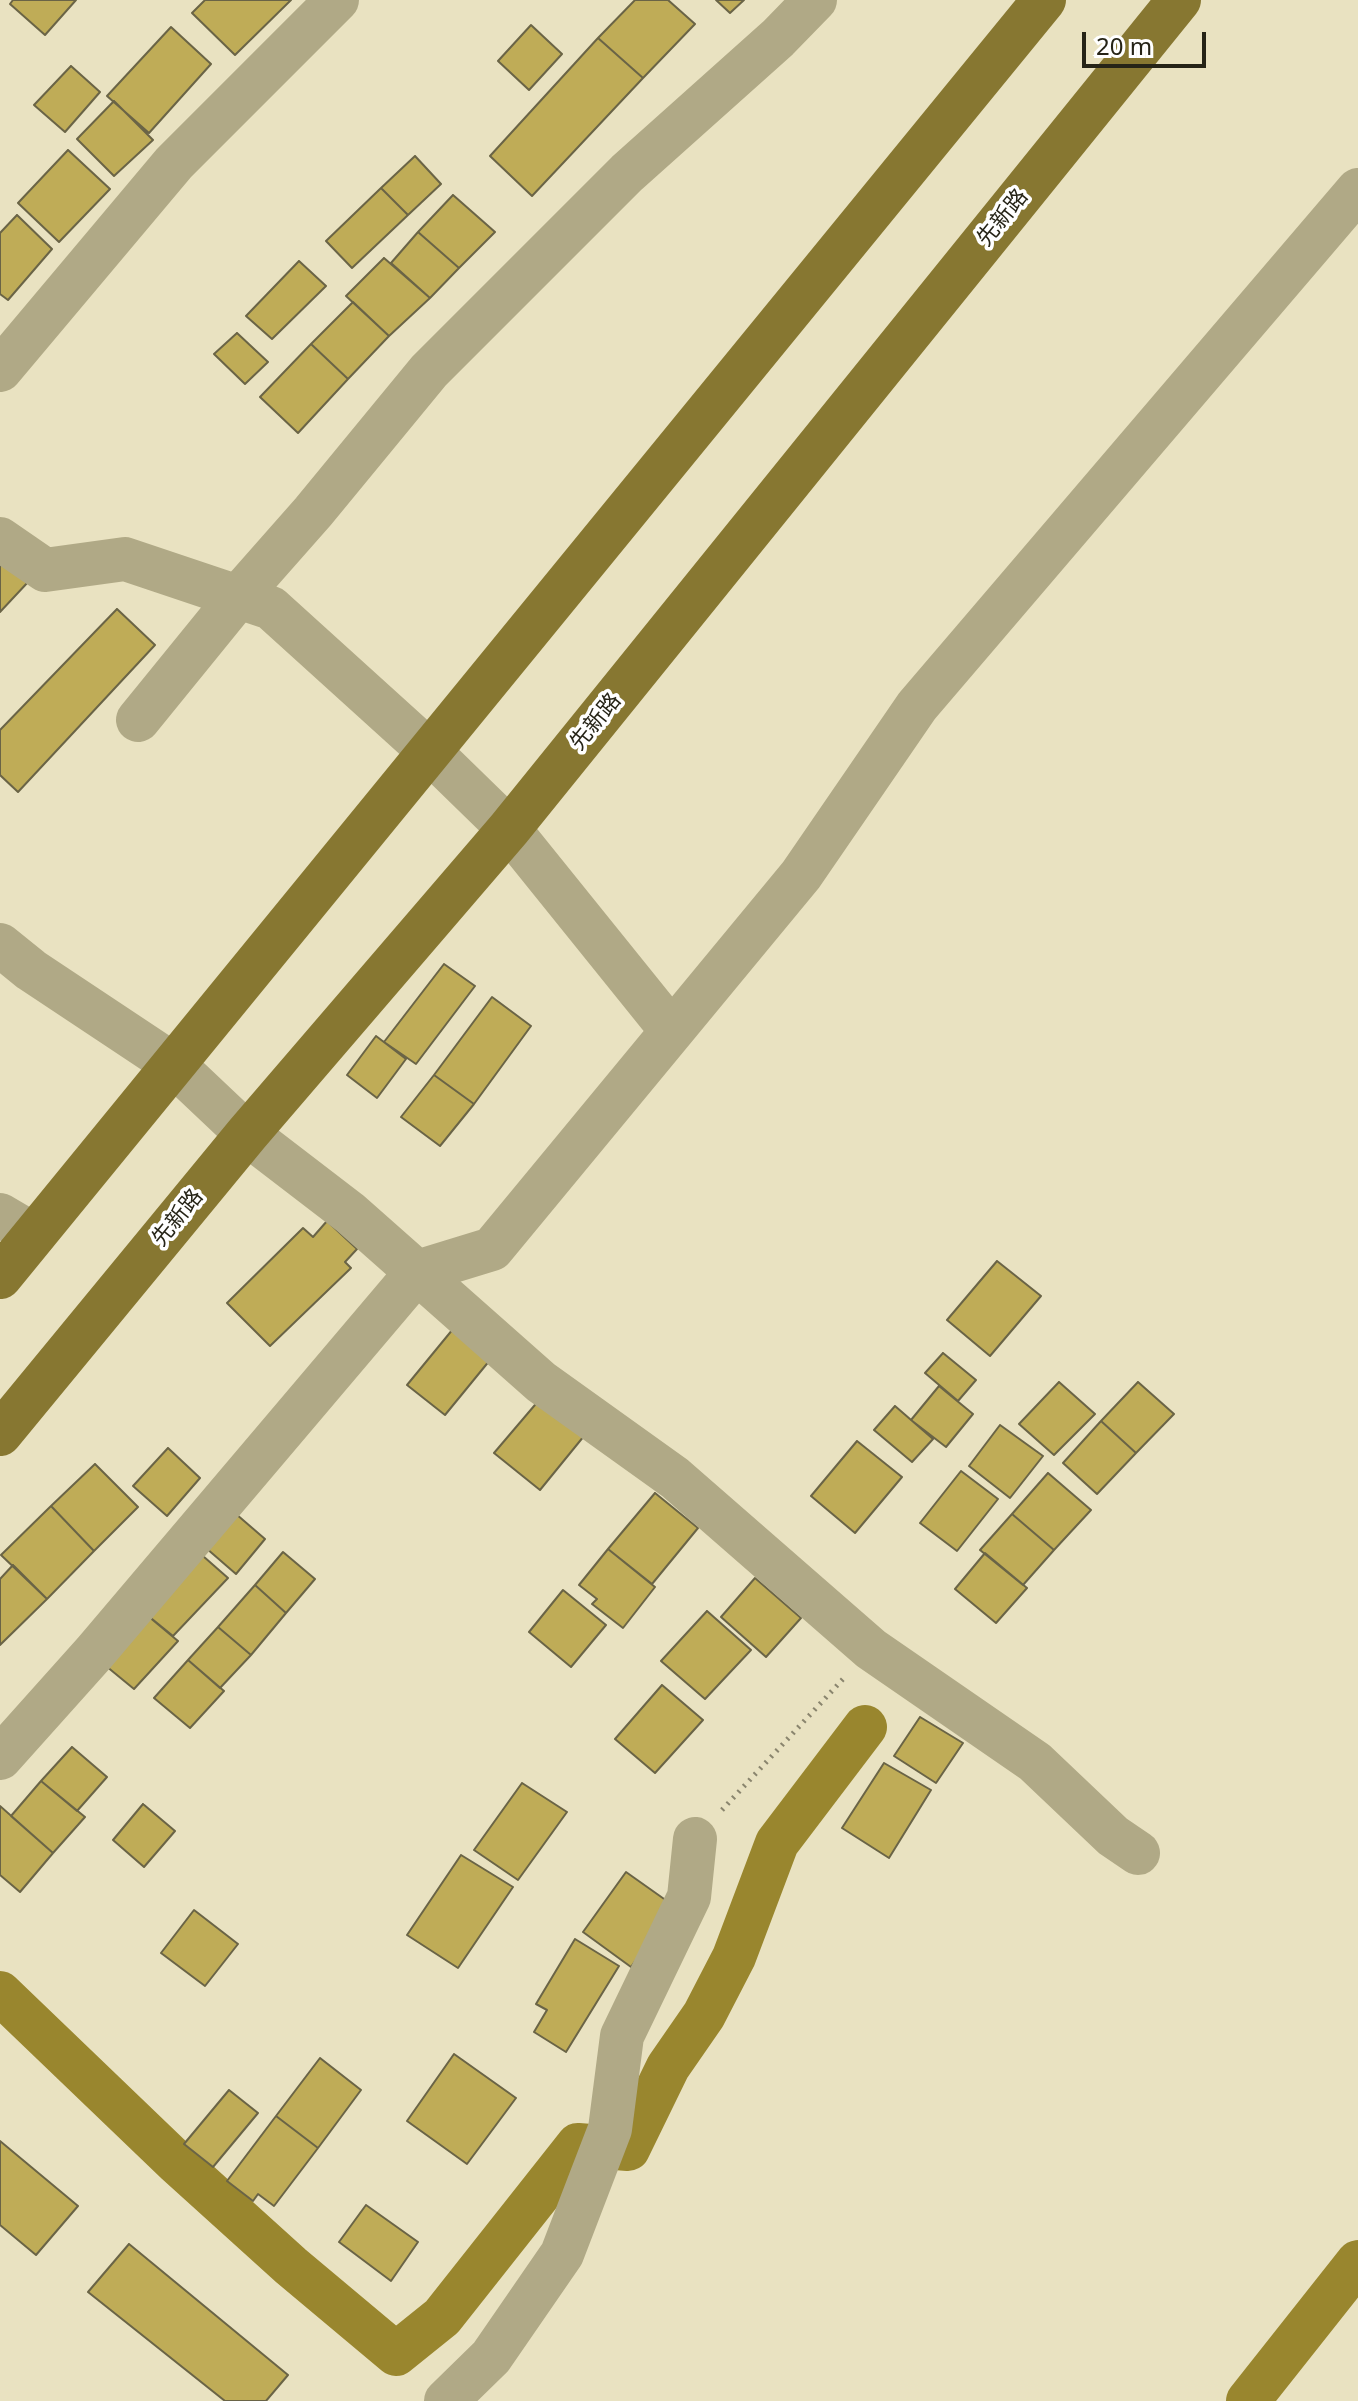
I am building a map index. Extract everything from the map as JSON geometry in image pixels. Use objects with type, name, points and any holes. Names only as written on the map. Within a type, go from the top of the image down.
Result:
[{"type":"main road","points":[[0,1277],[17,1225],[174,1065],[1044,0]]},
{"type":"main road","name":"先新路","points":[[0,1434],[247,1134],[509,829],[1179,0]]},
{"type":"lane","points":[[0,370],[174,163],[337,0]]},
{"type":"lane","points":[[138,720],[429,371],[627,173],[778,38],[815,0]]},
{"type":"lane","points":[[0,1758],[94,1653],[417,1272],[492,1249],[801,875],[917,706],[1358,190]]},
{"type":"lane","points":[[0,539],[45,570],[125,559],[271,608],[430,752],[509,829],[671,1030]]},
{"type":"lane","points":[[0,945],[31,970],[174,1065],[247,1134],[350,1213],[541,1382],[675,1478],[871,1649],[1035,1762],[1113,1836],[1138,1853]]},
{"type":"lane","points":[[446,2401],[491,2357],[562,2254],[604,2146],[622,2036],[689,1897],[695,1839]]},
{"type":"path","points":[[695,1839],[871,1649]]},
{"type":"building","points":[[13,0],[76,0],[45,35],[10,4]]},
{"type":"building","points":[[205,0],[291,0],[235,55],[192,13]]},
{"type":"building","points":[[635,0],[668,0],[695,24],[643,78],[598,38]]},
{"type":"building","points":[[716,0],[744,0],[730,13]]},
{"type":"building","points":[[531,25],[562,54],[529,90],[498,61]]},
{"type":"building","points":[[171,27],[211,64],[149,133],[107,96]]},
{"type":"building","points":[[598,38],[643,78],[532,196],[490,156]]},
{"type":"building","points":[[71,66],[100,92],[65,132],[34,105]]},
{"type":"building","points":[[114,101],[153,140],[114,176],[77,139]]},
{"type":"building","points":[[68,150],[110,189],[59,242],[18,203]]},
{"type":"building","points":[[415,156],[441,184],[408,215],[381,188]]},
{"type":"building","points":[[381,188],[408,215],[352,268],[326,241]]},
{"type":"building","points":[[453,195],[495,232],[459,268],[418,232]]},
{"type":"building","points":[[17,215],[52,249],[8,300],[0,294],[0,233]]},
{"type":"building","points":[[418,232],[459,268],[430,298],[391,263]]},
{"type":"building","points":[[384,258],[430,298],[389,336],[346,296]]},
{"type":"building","points":[[299,261],[326,286],[272,339],[246,316]]},
{"type":"building","points":[[353,302],[389,336],[348,379],[311,344]]},
{"type":"building","points":[[237,333],[268,362],[245,384],[214,354]]},
{"type":"building","points":[[311,344],[348,379],[298,433],[260,397]]},
{"type":"building","points":[[0,555],[29,581],[0,612]]},
{"type":"building","points":[[117,609],[155,645],[18,792],[0,775],[0,730]]},
{"type":"building","points":[[444,964],[475,986],[416,1064],[384,1042]]},
{"type":"building","points":[[492,997],[531,1026],[474,1104],[434,1075]]},
{"type":"building","points":[[376,1036],[406,1059],[377,1098],[347,1075]]},
{"type":"building","points":[[434,1075],[474,1104],[440,1146],[401,1117]]},
{"type":"building","points":[[327,1221],[357,1249],[345,1262],[351,1268],[270,1346],[227,1303],[303,1228],[313,1237]]},
{"type":"building","points":[[997,1261],[1041,1296],[990,1356],[947,1320]]},
{"type":"building","points":[[453,1329],[490,1360],[445,1415],[407,1385]]},
{"type":"building","points":[[943,1353],[976,1380],[958,1401],[925,1373]]},
{"type":"building","points":[[1059,1382],[1095,1414],[1054,1455],[1019,1424]]},
{"type":"building","points":[[1138,1382],[1174,1414],[1136,1453],[1101,1421]]},
{"type":"building","points":[[939,1386],[973,1414],[946,1447],[911,1420]]},
{"type":"building","points":[[540,1399],[584,1436],[540,1490],[494,1453]]},
{"type":"building","points":[[895,1406],[933,1439],[912,1462],[874,1430]]},
{"type":"building","points":[[1101,1421],[1136,1453],[1097,1494],[1063,1463]]},
{"type":"building","points":[[1000,1425],[1043,1456],[1010,1498],[969,1466]]},
{"type":"building","points":[[857,1441],[902,1477],[855,1533],[811,1496]]},
{"type":"building","points":[[168,1448],[200,1478],[167,1516],[133,1486]]},
{"type":"building","points":[[95,1464],[138,1507],[94,1551],[51,1506]]},
{"type":"building","points":[[961,1471],[998,1499],[957,1551],[920,1523]]},
{"type":"building","points":[[1048,1473],[1091,1510],[1054,1550],[1012,1514]]},
{"type":"building","points":[[655,1493],[698,1528],[652,1584],[608,1549]]},
{"type":"building","points":[[51,1506],[94,1551],[47,1599],[1,1555]]},
{"type":"building","points":[[236,1514],[265,1539],[236,1574],[206,1548]]},
{"type":"building","points":[[1012,1514],[1054,1550],[1023,1585],[980,1550]]},
{"type":"building","points":[[195,1549],[228,1578],[173,1636],[141,1610]]},
{"type":"building","points":[[608,1549],[655,1587],[623,1628],[592,1604],[597,1599],[579,1585]]},
{"type":"building","points":[[283,1552],[315,1579],[286,1613],[255,1585]]},
{"type":"building","points":[[985,1553],[1027,1588],[996,1623],[955,1589]]},
{"type":"building","points":[[13,1565],[47,1599],[0,1645],[0,1579]]},
{"type":"building","points":[[755,1578],[801,1618],[766,1657],[721,1617]]},
{"type":"building","points":[[255,1585],[286,1613],[251,1655],[218,1627]]},
{"type":"building","points":[[563,1590],[606,1625],[571,1667],[529,1632]]},
{"type":"building","points":[[707,1611],[751,1650],[705,1699],[661,1661]]},
{"type":"building","points":[[148,1616],[178,1641],[134,1689],[106,1666]]},
{"type":"building","points":[[218,1627],[251,1655],[220,1688],[188,1660]]},
{"type":"building","points":[[188,1660],[224,1691],[190,1728],[154,1698]]},
{"type":"building","points":[[662,1685],[703,1720],[655,1773],[615,1739]]},
{"type":"building","points":[[920,1717],[963,1743],[936,1783],[894,1756]]},
{"type":"building","points":[[72,1747],[107,1777],[77,1811],[41,1781]]},
{"type":"building","points":[[884,1763],[931,1790],[889,1858],[842,1828]]},
{"type":"building","points":[[41,1781],[85,1817],[53,1853],[11,1816]]},
{"type":"building","points":[[522,1783],[567,1812],[518,1880],[474,1850]]},
{"type":"building","points":[[143,1804],[175,1831],[144,1867],[113,1840]]},
{"type":"building","points":[[0,1806],[53,1853],[20,1892],[0,1875]]},
{"type":"building","points":[[461,1855],[513,1887],[458,1968],[407,1935]]},
{"type":"building","points":[[626,1872],[674,1906],[631,1967],[583,1932]]},
{"type":"building","points":[[194,1910],[238,1944],[205,1986],[161,1953]]},
{"type":"building","points":[[575,1939],[619,1966],[566,2052],[534,2032],[547,2010],[536,2004]]},
{"type":"building","points":[[454,2054],[516,2098],[467,2164],[407,2121]]},
{"type":"building","points":[[320,2058],[361,2090],[318,2148],[276,2116]]},
{"type":"building","points":[[229,2090],[258,2113],[213,2167],[184,2144]]},
{"type":"building","points":[[276,2116],[318,2148],[274,2206],[258,2194],[253,2201],[227,2181]]},
{"type":"building","points":[[0,2141],[78,2206],[36,2255],[0,2225]]},
{"type":"building","points":[[366,2205],[418,2242],[391,2281],[339,2242]]},
{"type":"building","points":[[129,2244],[288,2375],[266,2401],[225,2401],[88,2292]]},
{"type":"waterway","points":[[0,1993],[176,2162],[291,2266],[396,2354],[442,2317],[578,2145],[628,2149],[668,2067],[704,2015],[734,1957],[777,1843],[865,1727]]},
{"type":"waterway","points":[[1248,2401],[1358,2262]]}]
